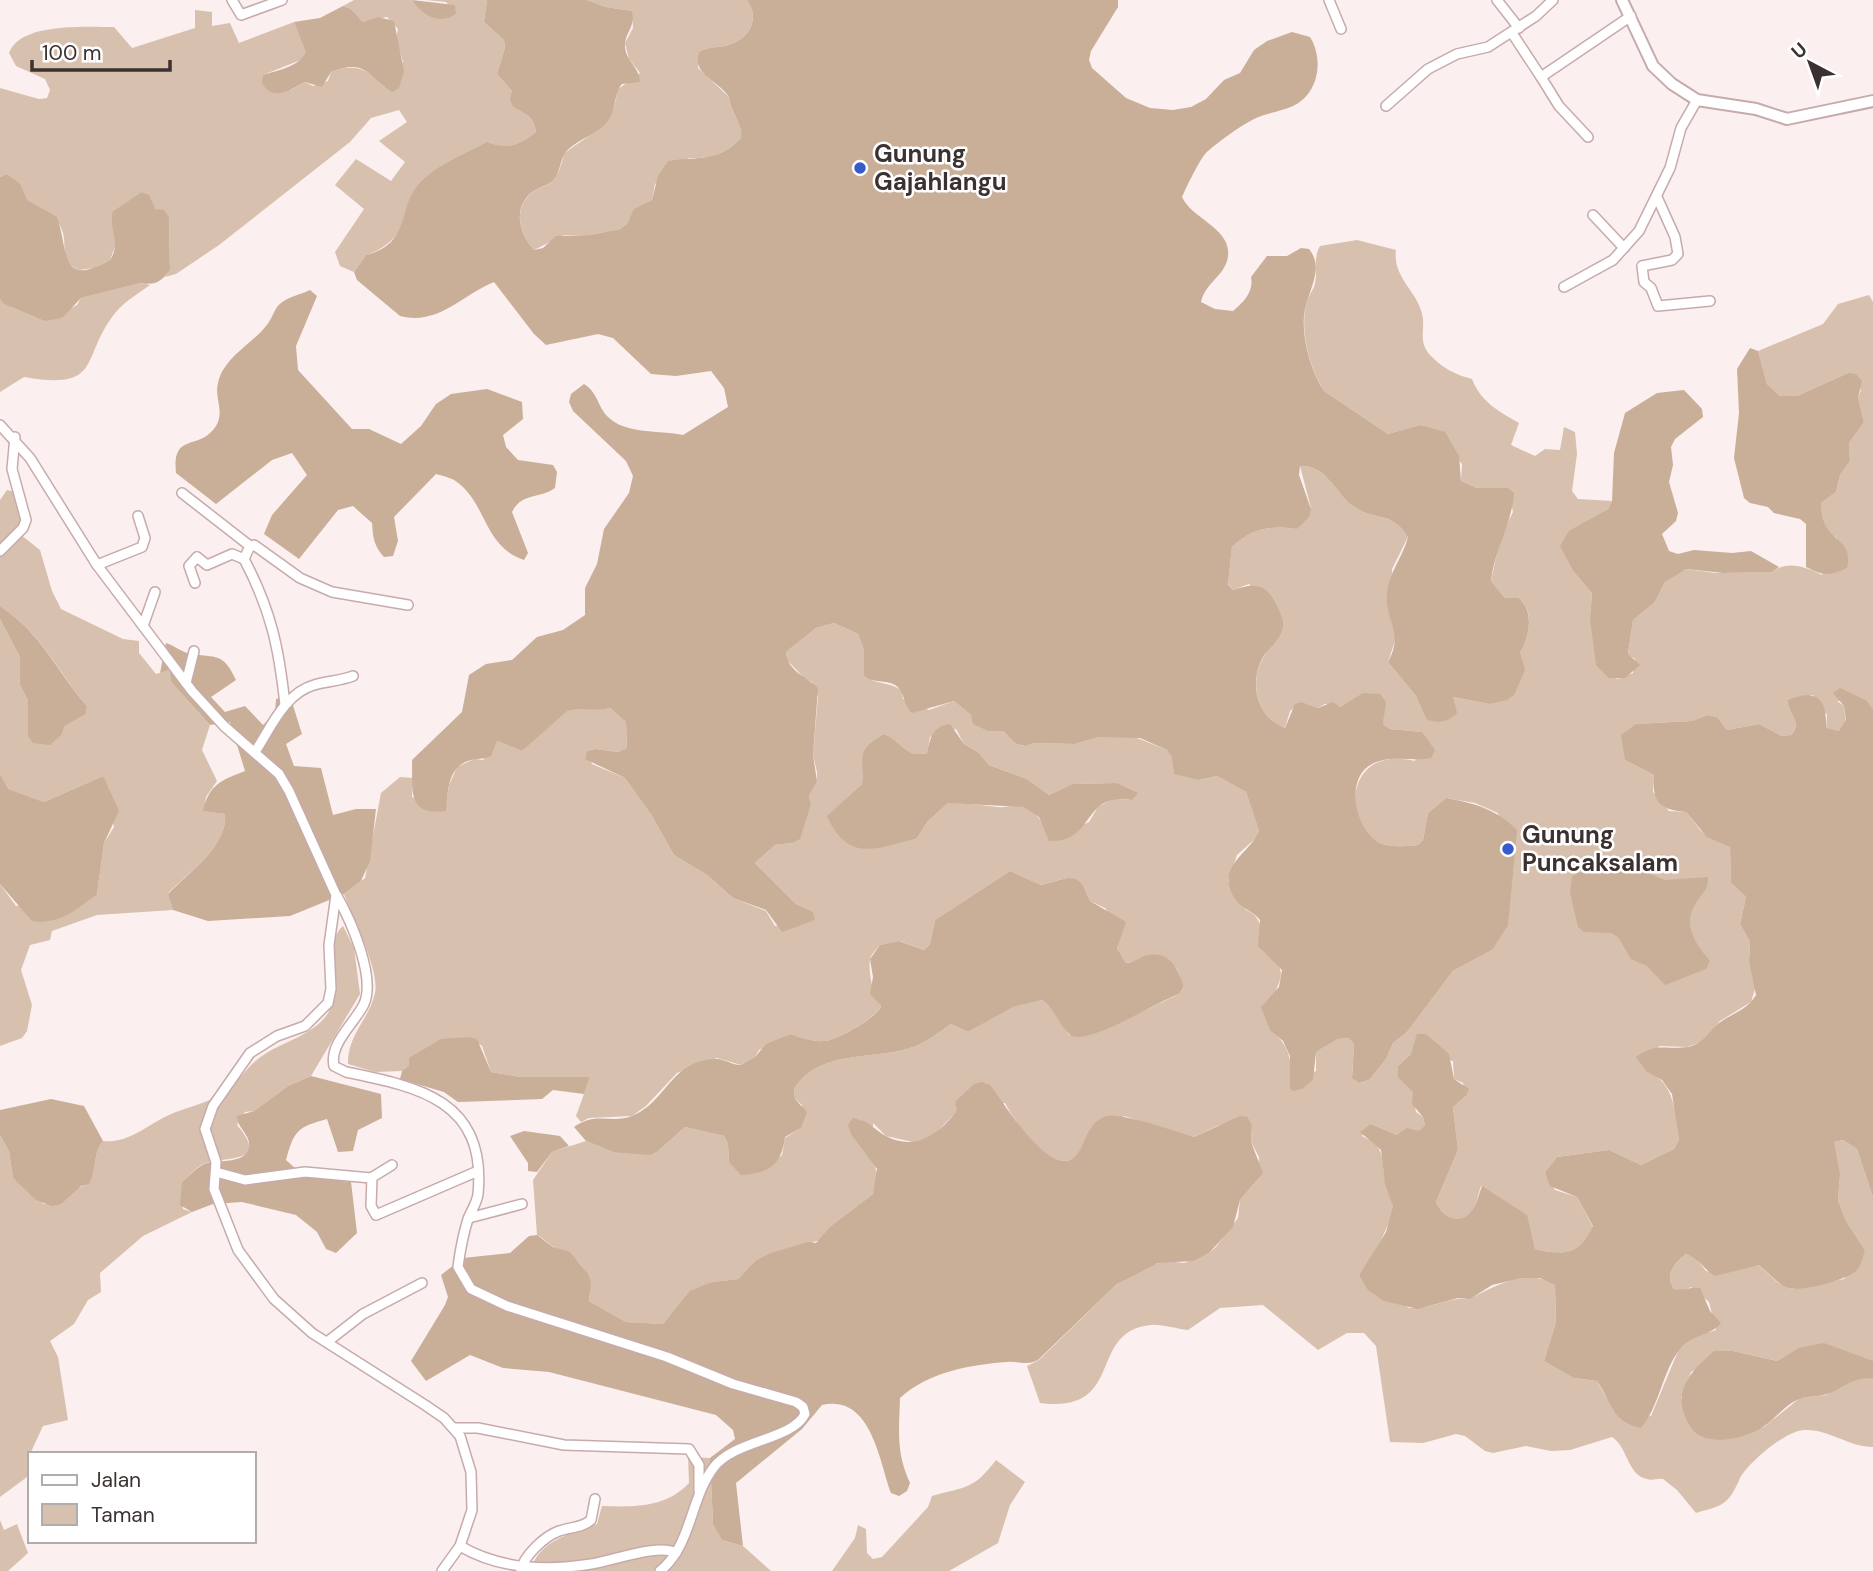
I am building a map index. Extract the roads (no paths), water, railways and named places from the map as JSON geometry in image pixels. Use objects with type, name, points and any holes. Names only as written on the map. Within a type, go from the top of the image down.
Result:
[{"type":"street","points":[[232,0],[241,15],[282,0]]},
{"type":"street","points":[[1329,0],[1341,29]]},
{"type":"street","points":[[1497,0],[1559,106],[1588,137]]},
{"type":"street","points":[[1386,106],[1428,69],[1457,54],[1488,47],[1553,0]]},
{"type":"street","points":[[1622,0],[1653,66],[1672,84],[1697,100],[1756,108],[1787,119],[1873,101]]},
{"type":"street","points":[[1541,77],[1631,16]]},
{"type":"street","points":[[1564,287],[1613,260],[1639,231],[1670,168],[1681,128],[1697,100]]},
{"type":"street","points":[[1657,197],[1675,237],[1678,254],[1672,260],[1642,267],[1644,282],[1653,290],[1658,306],[1710,301]]},
{"type":"street","points":[[1593,215],[1624,248]]},
{"type":"street","points":[[0,425],[15,437],[97,565],[186,683],[214,717],[279,774],[289,791],[336,895],[369,978],[365,1003],[333,1054],[334,1066],[346,1072],[437,1097],[469,1132],[478,1171],[477,1197],[469,1217],[458,1267],[463,1279],[479,1294],[667,1357],[733,1384],[796,1402],[803,1407],[805,1414],[796,1426],[728,1455],[714,1466],[676,1553],[660,1571]]},
{"type":"street","points":[[0,551],[23,528],[26,520],[12,469],[15,437]]},
{"type":"street","points":[[182,493],[250,546],[254,545],[300,578],[332,592],[408,605]]},
{"type":"street","points":[[97,565],[142,547],[145,538],[138,516]]},
{"type":"street","points":[[244,559],[250,546]]},
{"type":"street","points":[[195,583],[189,566],[194,558],[197,557],[207,565],[232,554],[244,559],[262,594],[274,630],[285,705]]},
{"type":"street","points":[[143,626],[155,592]]},
{"type":"street","points":[[186,683],[194,651]]},
{"type":"street","points":[[256,752],[285,705],[307,688],[353,676]]},
{"type":"street","points":[[336,895],[329,953],[331,989],[328,1003],[312,1021],[261,1044],[238,1066],[206,1122],[206,1138],[215,1158],[215,1195],[245,1262],[274,1299],[327,1342],[425,1405],[455,1428],[467,1453],[472,1487],[470,1519],[460,1546],[442,1571]]},
{"type":"street","points":[[216,1172],[245,1180],[305,1172],[372,1177],[392,1165]]},
{"type":"street","points":[[372,1177],[371,1206],[376,1215],[478,1171]]},
{"type":"street","points":[[469,1217],[522,1204]]},
{"type":"street","points":[[327,1342],[363,1314],[422,1283]]},
{"type":"street","points":[[455,1428],[478,1428],[564,1445],[689,1449],[699,1465],[699,1500]]},
{"type":"street","points":[[521,1569],[533,1550],[557,1531],[588,1523],[594,1514],[595,1499]]},
{"type":"street","points":[[460,1546],[495,1563],[521,1569],[588,1565],[660,1549],[676,1553]]},
{"type":"place","name":"Gunung Gajahlangu","points":[[860,168]]},
{"type":"place","name":"Gunung Puncaksalam","points":[[1508,849]]}]
